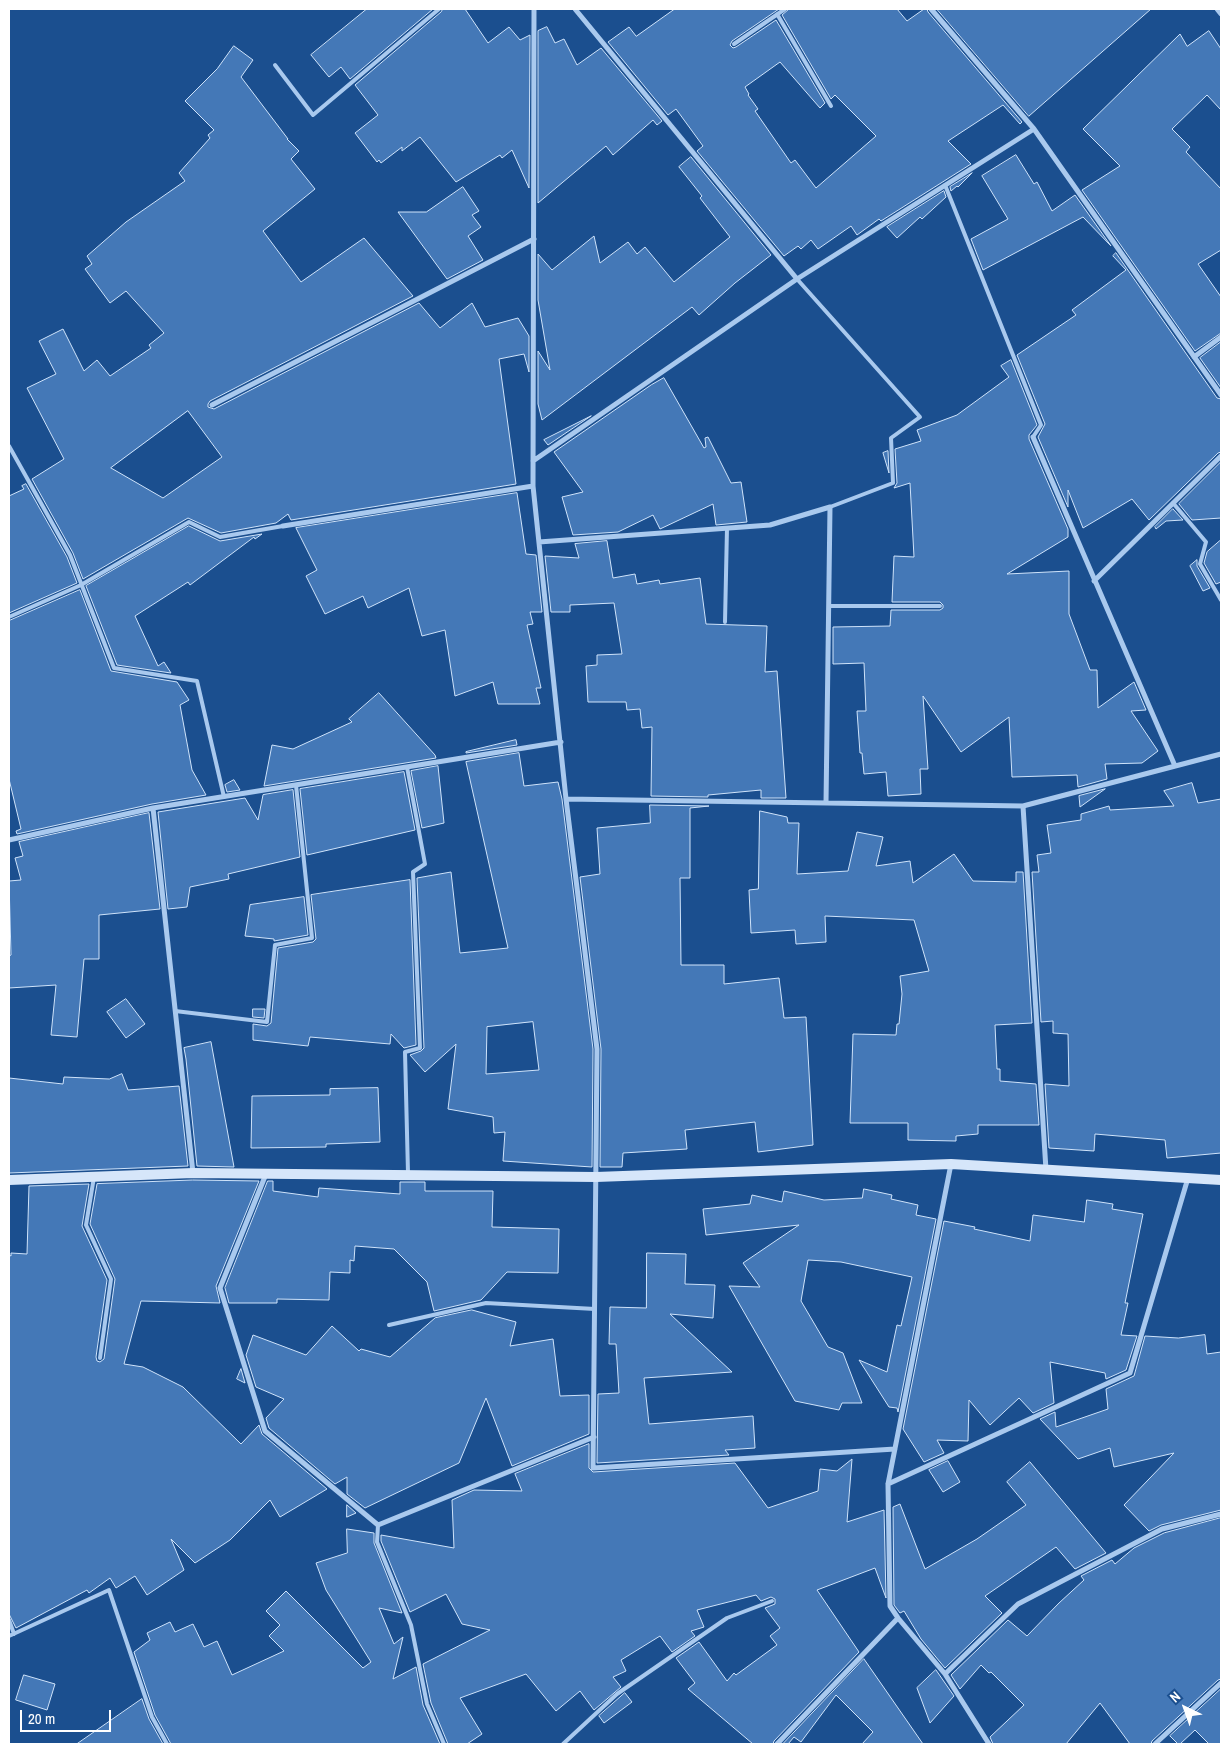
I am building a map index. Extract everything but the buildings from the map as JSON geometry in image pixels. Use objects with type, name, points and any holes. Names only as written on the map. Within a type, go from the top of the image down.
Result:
[{"type":"street","points":[[534,9],[533,486],[566,799],[596,1050],[593,1468],[894,1449]]},
{"type":"street","points":[[575,9],[797,279]]},
{"type":"street","points":[[932,9],[1034,129],[1221,395]]},
{"type":"street","points":[[1217,9],[1221,14]]},
{"type":"street","points":[[533,461],[797,279],[1034,129]]},
{"type":"street","points":[[212,405],[534,239]]},
{"type":"street","points":[[1194,357],[1221,338]]},
{"type":"street","points":[[1033,437],[1175,766]]},
{"type":"street","points":[[1094,581],[1221,456]]},
{"type":"street","points":[[283,526],[533,486]]},
{"type":"street","points":[[539,542],[770,525],[830,507],[826,802]]},
{"type":"street","points":[[9,840],[153,808],[561,742]]},
{"type":"street","points":[[566,799],[1023,806],[1221,754]]},
{"type":"street","points":[[1023,806],[1046,1170]]},
{"type":"street","points":[[153,808],[193,1173]]},
{"type":"street","points":[[951,1164],[888,1484],[890,1606],[945,1674],[989,1744]]},
{"type":"street","points":[[9,1180],[193,1173],[596,1178],[951,1164],[1221,1180]]},
{"type":"street","points":[[267,1174],[220,1288],[262,1422],[265,1431],[378,1525],[594,1437]]},
{"type":"street","points":[[888,1484],[1130,1373],[1188,1178]]},
{"type":"street","points":[[945,1674],[1018,1604],[1162,1529],[1221,1514]]},
{"type":"street","points":[[777,1744],[898,1618]]},
{"type":"street","points":[[1155,1744],[1221,1683]]},
{"type":"lane","points":[[275,65],[313,114],[438,9]]},
{"type":"lane","points":[[734,44],[785,9]]},
{"type":"lane","points":[[777,14],[831,106]]},
{"type":"lane","points":[[945,185],[1040,425],[1033,437]]},
{"type":"lane","points":[[797,279],[920,417],[891,438],[893,483],[830,507]]},
{"type":"lane","points":[[9,446],[70,555],[114,668],[197,681],[224,796]]},
{"type":"lane","points":[[1173,503],[1206,542],[1200,564],[1221,600]]},
{"type":"lane","points":[[9,617],[82,585],[189,522],[220,537],[283,526]]},
{"type":"lane","points":[[725,622],[727,528]]},
{"type":"lane","points":[[829,606],[940,606]]},
{"type":"lane","points":[[407,767],[425,864],[412,872],[420,1048],[405,1052],[408,1175]]},
{"type":"lane","points":[[175,1011],[267,1022],[275,945],[312,938],[296,785]]},
{"type":"lane","points":[[94,1176],[86,1225],[111,1279],[100,1358]]},
{"type":"lane","points":[[389,1325],[486,1303],[595,1309]]},
{"type":"lane","points":[[378,1525],[377,1542],[411,1625],[428,1704],[444,1744]]},
{"type":"lane","points":[[9,1636],[109,1590],[152,1717],[167,1744]]},
{"type":"lane","points":[[563,1744],[617,1694],[727,1618],[772,1601]]},
{"type":"lane","points":[[9,1620],[14,1634]]}]
